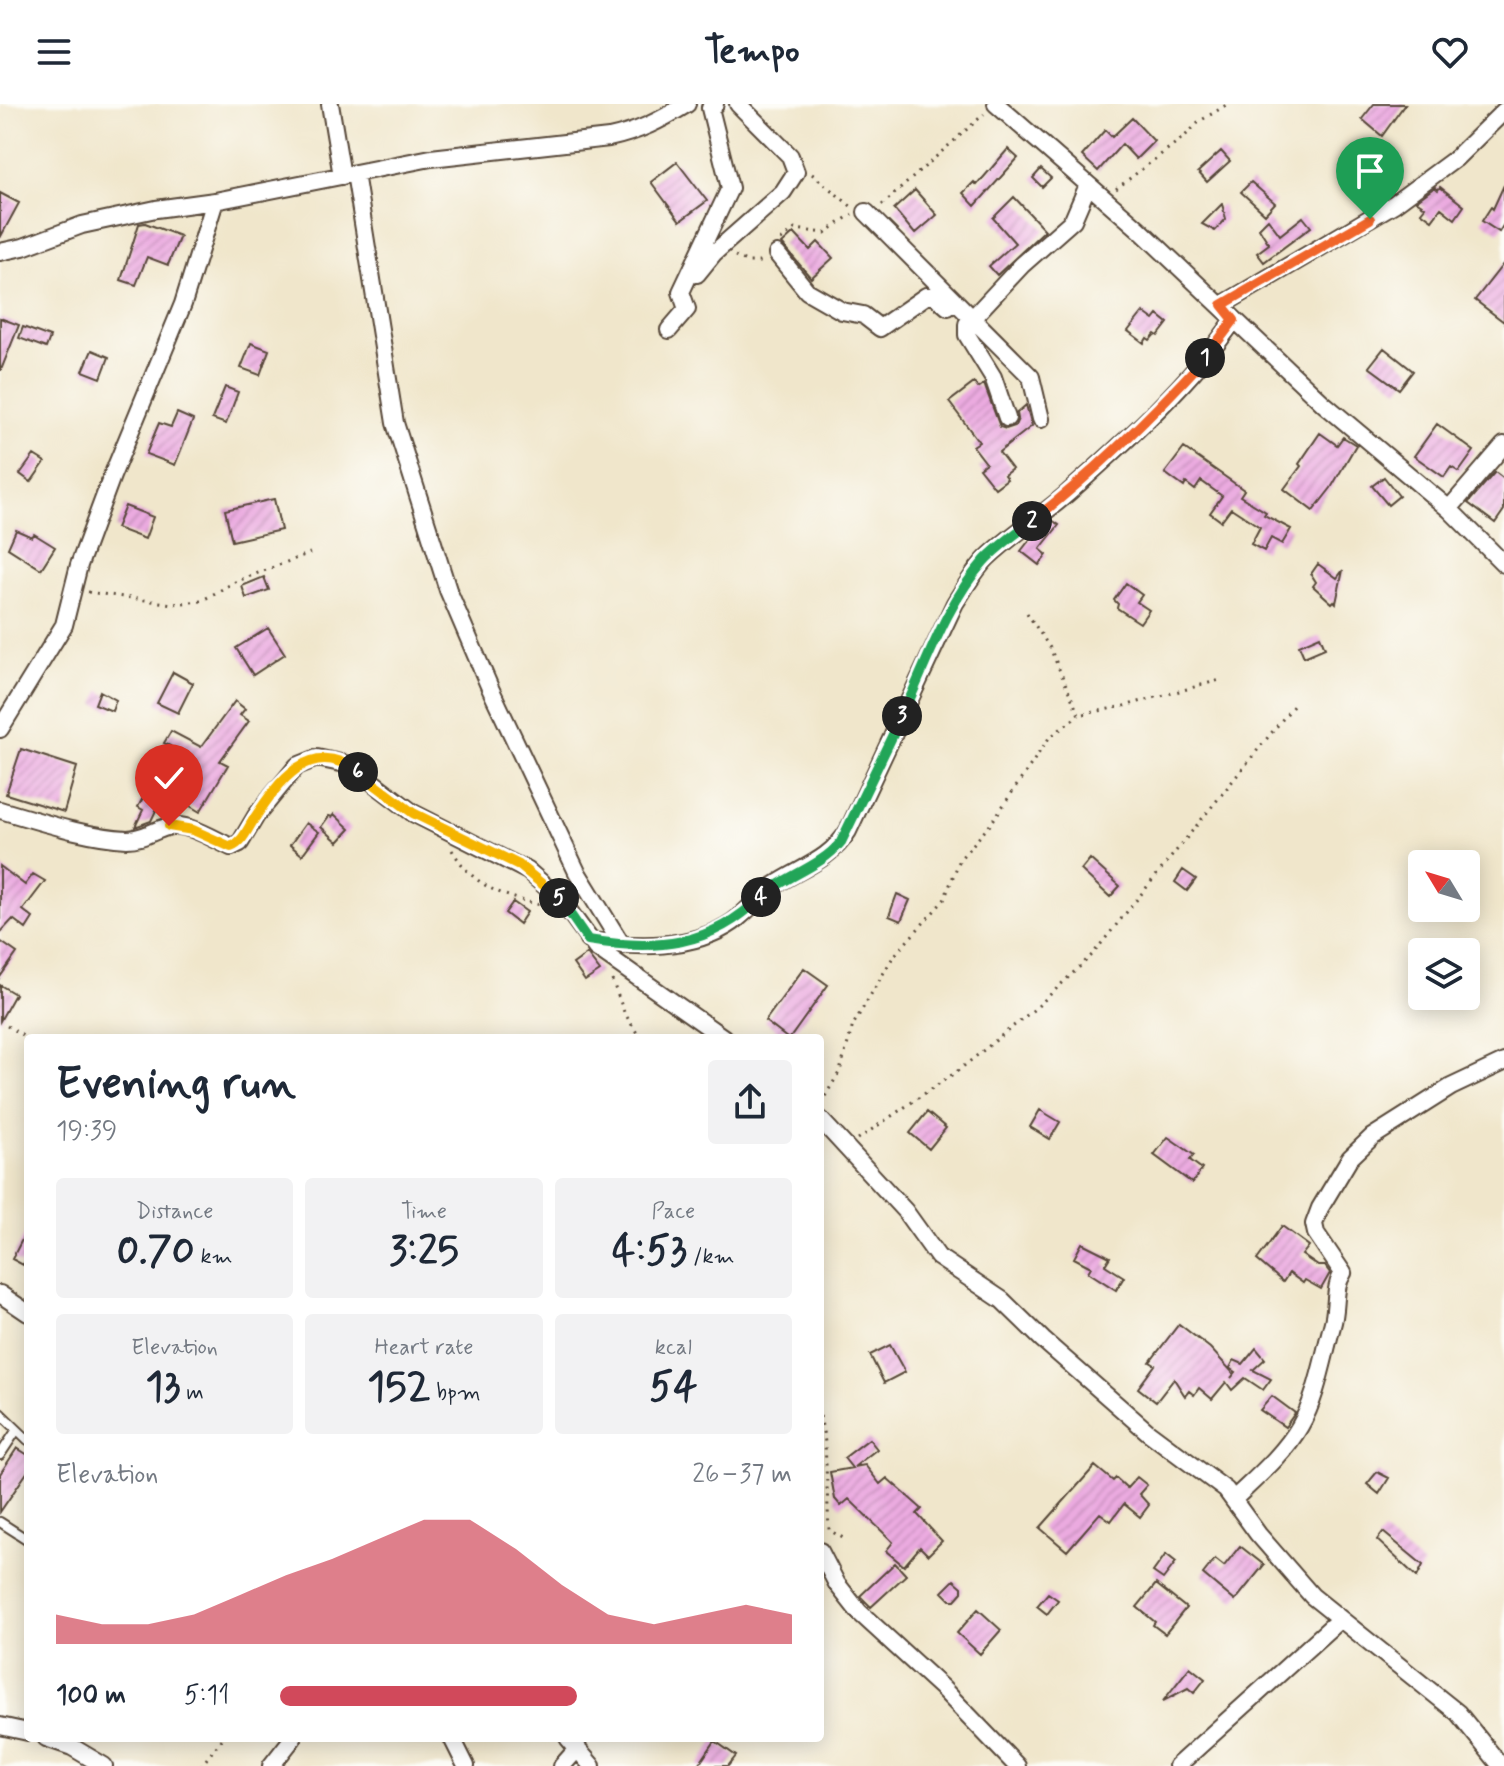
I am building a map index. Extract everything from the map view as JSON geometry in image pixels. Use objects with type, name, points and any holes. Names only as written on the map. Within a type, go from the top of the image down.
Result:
[{"type":"street","points":[[330,104],[348,175],[395,423],[448,590],[490,688],[577,872],[622,945]]},
{"type":"street","points":[[0,252],[124,215],[215,201],[431,158],[609,138],[659,121],[687,104]]},
{"type":"street","points":[[669,330],[687,309],[681,292],[730,188],[710,108],[715,104]]},
{"type":"street","points":[[697,274],[714,253],[783,192],[796,172],[790,156],[738,104]]},
{"type":"street","points":[[1002,106],[1222,305],[1234,320],[1324,404],[1449,509],[1504,564]]},
{"type":"street","points":[[1222,305],[1394,204],[1455,159],[1504,111]]},
{"type":"street","points":[[1007,418],[993,377],[967,335],[970,321],[1022,265],[1073,220],[1088,185]]},
{"type":"street","points":[[0,729],[60,633],[79,565],[183,304],[215,201]]},
{"type":"street","points":[[863,213],[970,321],[1031,377],[1041,419]]},
{"type":"street","points":[[777,254],[807,291],[842,311],[863,315],[877,327],[882,327],[931,295],[970,321]]},
{"type":"street","points":[[588,940],[622,945],[702,938],[730,924],[774,886],[835,849],[848,831],[955,603],[972,577],[986,560],[1066,495],[1153,412],[1215,347],[1234,320]]},
{"type":"street","points":[[1449,509],[1504,445]]},
{"type":"street","points":[[0,810],[54,825],[128,839],[147,837],[169,826],[181,827],[231,847],[240,843],[256,816],[297,766],[317,758],[350,765],[413,813],[528,871],[561,900],[588,940],[603,953],[718,1034]]},
{"type":"street","points":[[1234,1499],[1289,1442],[1308,1408],[1337,1311],[1336,1283],[1343,1273],[1316,1233],[1314,1224],[1350,1158],[1372,1137],[1451,1087],[1504,1062]]},
{"type":"street","points":[[824,1123],[905,1211],[938,1257],[1002,1300],[1148,1432],[1209,1475],[1234,1499],[1312,1596],[1458,1713],[1501,1766]]},
{"type":"street","points":[[0,1294],[24,1310]]},
{"type":"street","points":[[824,1559],[837,1584],[859,1612],[942,1688],[1016,1766]]},
{"type":"street","points":[[1177,1766],[1340,1619]]},
{"type":"street","points":[[0,1726],[24,1731]]},
{"type":"street","points":[[58,1742],[104,1766]]},
{"type":"street","points":[[271,1766],[290,1742]]},
{"type":"street","points":[[454,1742],[466,1766]]},
{"type":"street","points":[[562,1766],[573,1743],[592,1766]]},
{"type":"lane","points":[[0,1413],[24,1437]]},
{"type":"lane","points":[[0,1455],[16,1431]]},
{"type":"lane","points":[[0,1522],[24,1537]]},
{"type":"path","points":[[1104,198],[1200,121],[1228,104]]},
{"type":"path","points":[[790,156],[863,213]]},
{"type":"path","points":[[73,589],[173,604],[201,601],[235,582],[310,553]]},
{"type":"path","points":[[1027,613],[1050,648],[1079,715]]},
{"type":"path","points":[[824,1097],[840,1071],[853,1025],[893,957],[944,900],[960,859],[990,825],[1049,738],[1079,715],[1220,680]]},
{"type":"path","points":[[846,1147],[959,1070],[1037,1007],[1092,955],[1294,705]]},
{"type":"path","points":[[437,827],[461,866],[481,884],[508,897],[543,905]]},
{"type":"path","points":[[603,953],[624,1012],[638,1034]]},
{"type":"path","points":[[7,1026],[24,1037]]},
{"type":"path","points":[[824,1437],[829,1530],[843,1538]]},
{"type":"path","points":[[201,1766],[220,1742]]},
{"type":"building","points":[[1374,104],[1405,104],[1382,136],[1362,119]]},
{"type":"building","points":[[1132,118],[1154,141],[1136,159],[1122,144],[1098,171],[1082,156],[1105,130],[1112,137]]},
{"type":"building","points":[[1008,149],[1018,158],[975,206],[963,193],[974,182],[977,185]]},
{"type":"building","points":[[1221,151],[1230,161],[1207,182],[1198,172]]},
{"type":"building","points":[[677,162],[707,201],[680,221],[651,182]]},
{"type":"building","points":[[1041,169],[1051,178],[1042,187],[1033,178]]},
{"type":"building","points":[[1251,182],[1275,203],[1265,214],[1241,192]]},
{"type":"building","points":[[1504,185],[1504,224],[1499,232],[1482,221],[1491,207],[1493,209]]},
{"type":"building","points":[[1435,187],[1438,190],[1440,187],[1464,206],[1455,219],[1441,208],[1432,220],[1421,212],[1425,207],[1416,201]]},
{"type":"building","points":[[915,190],[937,215],[915,234],[894,209]]},
{"type":"building","points":[[0,193],[19,203],[0,238]]},
{"type":"building","points":[[1014,197],[1045,230],[997,275],[989,266],[1015,243],[993,218]]},
{"type":"building","points":[[1222,204],[1226,219],[1215,231],[1202,224]]},
{"type":"building","points":[[1303,217],[1311,227],[1264,262],[1257,253],[1269,244],[1259,228],[1268,219],[1280,235]]},
{"type":"building","points":[[145,223],[180,236],[168,265],[147,257],[136,285],[121,280],[139,224]]},
{"type":"building","points":[[794,233],[810,250],[818,242],[833,258],[811,278],[782,244]]},
{"type":"building","points":[[1504,263],[1504,322],[1475,300]]},
{"type":"building","points":[[1143,312],[1154,320],[1158,315],[1168,323],[1158,336],[1155,334],[1150,340],[1147,338],[1144,343],[1128,331]]},
{"type":"building","points":[[0,318],[19,325],[1,370],[0,370]]},
{"type":"building","points":[[23,327],[50,337],[46,348],[19,338]]},
{"type":"building","points":[[251,343],[269,350],[260,375],[241,368]]},
{"type":"building","points":[[1384,348],[1413,371],[1399,389],[1369,367]]},
{"type":"building","points":[[92,350],[109,357],[101,378],[83,371]]},
{"type":"building","points":[[974,383],[978,388],[984,384],[1000,427],[1015,426],[1017,413],[1026,405],[1032,426],[999,452],[1012,469],[1004,475],[1007,479],[995,488],[979,468],[986,463],[973,446],[979,442],[949,402]]},
{"type":"building","points":[[225,387],[238,392],[226,424],[212,419]]},
{"type":"building","points":[[177,413],[193,420],[175,465],[146,454],[159,423],[171,427]]},
{"type":"building","points":[[1437,424],[1474,451],[1459,472],[1451,467],[1444,477],[1414,456]]},
{"type":"building","points":[[1320,433],[1337,445],[1343,437],[1356,445],[1331,488],[1313,511],[1284,489]]},
{"type":"building","points":[[1184,448],[1244,490],[1240,496],[1266,512],[1264,515],[1291,529],[1282,544],[1271,538],[1264,551],[1251,544],[1260,527],[1231,508],[1221,521],[1210,513],[1222,496],[1201,481],[1195,490],[1186,483],[1184,487],[1165,473]]},
{"type":"building","points":[[34,455],[45,462],[31,482],[20,474]]},
{"type":"building","points":[[1495,472],[1504,479],[1504,510],[1495,523],[1468,503]]},
{"type":"building","points":[[1384,477],[1399,496],[1388,505],[1372,486]]},
{"type":"building","points":[[274,499],[281,530],[232,541],[225,510]]},
{"type":"building","points":[[125,506],[153,517],[145,539],[116,528]]},
{"type":"building","points":[[1052,520],[1059,525],[1040,549],[1047,555],[1039,565],[1021,551],[1035,533]]},
{"type":"building","points":[[16,530],[32,537],[34,534],[55,547],[41,569],[8,548]]},
{"type":"building","points":[[1318,564],[1337,578],[1343,570],[1336,603],[1313,586],[1316,582],[1311,574]]},
{"type":"building","points":[[264,577],[269,590],[246,598],[242,586]]},
{"type":"building","points":[[1126,583],[1142,595],[1137,602],[1149,610],[1140,623],[1117,608],[1114,600]]},
{"type":"building","points":[[268,628],[285,654],[253,675],[236,648]]},
{"type":"building","points":[[1320,636],[1325,648],[1304,657],[1299,645]]},
{"type":"building","points":[[173,672],[193,683],[178,713],[157,703]]},
{"type":"building","points":[[100,691],[116,700],[112,711],[95,704]]},
{"type":"building","points":[[235,701],[245,709],[240,715],[249,721],[220,761],[228,765],[200,812],[175,797],[184,783],[157,769],[170,746],[164,743],[171,731],[201,747]]},
{"type":"building","points":[[21,749],[77,767],[64,812],[6,794]]},
{"type":"building","points":[[145,794],[160,802],[151,821],[135,827],[143,810],[138,807]]},
{"type":"building","points":[[334,814],[350,829],[338,842],[321,827]]},
{"type":"building","points":[[306,823],[319,832],[302,855],[290,845]]},
{"type":"building","points":[[1090,859],[1120,886],[1110,897],[1081,870]]},
{"type":"building","points":[[0,866],[25,885],[33,874],[45,881],[23,910],[33,918],[26,929],[13,919],[0,933]]},
{"type":"building","points":[[1183,870],[1196,879],[1187,891],[1175,882]]},
{"type":"building","points":[[897,894],[910,900],[901,921],[889,916]]},
{"type":"building","points":[[513,902],[527,912],[519,924],[505,913]]},
{"type":"building","points":[[0,941],[17,953],[0,977]]},
{"type":"building","points":[[587,954],[600,971],[585,981],[573,964]]},
{"type":"building","points":[[804,968],[828,985],[793,1034],[782,1034],[765,1021]]},
{"type":"building","points":[[0,985],[15,994],[0,1021]]},
{"type":"building","points":[[1040,1110],[1060,1122],[1050,1139],[1030,1127]]},
{"type":"building","points":[[927,1112],[946,1128],[929,1149],[910,1133]]},
{"type":"building","points":[[1168,1137],[1194,1155],[1190,1160],[1202,1169],[1192,1183],[1154,1155]]},
{"type":"building","points":[[1282,1226],[1309,1246],[1302,1255],[1318,1266],[1325,1266],[1330,1273],[1321,1289],[1305,1280],[1303,1283],[1289,1273],[1283,1282],[1257,1260]]},
{"type":"building","points":[[24,1236],[24,1263],[12,1259]]},
{"type":"building","points":[[1082,1243],[1110,1257],[1105,1265],[1124,1277],[1116,1290],[1088,1272],[1091,1267],[1074,1258]]},
{"type":"building","points":[[1179,1324],[1210,1348],[1234,1374],[1231,1378],[1236,1372],[1230,1368],[1234,1360],[1243,1364],[1256,1348],[1265,1359],[1253,1370],[1271,1379],[1263,1390],[1245,1378],[1232,1390],[1226,1382],[1212,1399],[1199,1388],[1194,1395],[1189,1391],[1185,1396],[1174,1379],[1156,1402],[1138,1388],[1155,1365],[1150,1362]]},
{"type":"building","points":[[890,1345],[905,1372],[884,1383],[870,1355]]},
{"type":"building","points":[[1272,1396],[1295,1413],[1285,1427],[1260,1410]]},
{"type":"building","points":[[869,1439],[877,1449],[854,1467],[865,1465],[880,1484],[887,1478],[922,1509],[917,1514],[942,1541],[928,1555],[920,1547],[904,1566],[886,1551],[893,1542],[849,1499],[841,1506],[835,1499],[830,1472],[852,1468],[844,1458]]},
{"type":"building","points":[[17,1448],[24,1452],[24,1477],[0,1512],[0,1474]]},
{"type":"building","points":[[1095,1466],[1127,1488],[1137,1477],[1147,1485],[1139,1494],[1149,1505],[1140,1517],[1124,1504],[1111,1521],[1100,1513],[1067,1551],[1040,1528]]},
{"type":"building","points":[[1377,1472],[1389,1478],[1379,1494],[1367,1484]]},
{"type":"building","points":[[1383,1532],[1423,1565],[1417,1577],[1377,1540]]},
{"type":"building","points":[[1240,1546],[1264,1565],[1235,1601],[1203,1574],[1215,1559],[1224,1566]]},
{"type":"building","points":[[1166,1554],[1176,1562],[1163,1579],[1153,1572]]},
{"type":"building","points":[[895,1563],[906,1575],[871,1607],[860,1596]]},
{"type":"building","points":[[954,1580],[962,1587],[962,1592],[955,1600],[950,1600],[942,1592]]},
{"type":"building","points":[[1156,1584],[1186,1608],[1165,1634],[1137,1607]]},
{"type":"building","points":[[1048,1593],[1058,1600],[1047,1614],[1037,1606]]},
{"type":"building","points":[[978,1609],[1001,1630],[980,1654],[957,1633]]},
{"type":"building","points":[[1190,1667],[1205,1679],[1194,1693],[1188,1688],[1163,1701]]},
{"type":"building","points":[[714,1742],[736,1756],[728,1766],[698,1766]]},
{"type":"route","points":[[169,826],[193,830],[231,847],[240,843],[256,816],[297,766],[317,758],[350,765],[413,813],[528,871],[561,900],[588,940],[622,945],[683,941],[702,938],[730,924],[774,886],[826,855],[841,842],[955,603],[986,560],[1066,495],[1153,412],[1215,347],[1234,320],[1222,305],[1370,219]]}]
